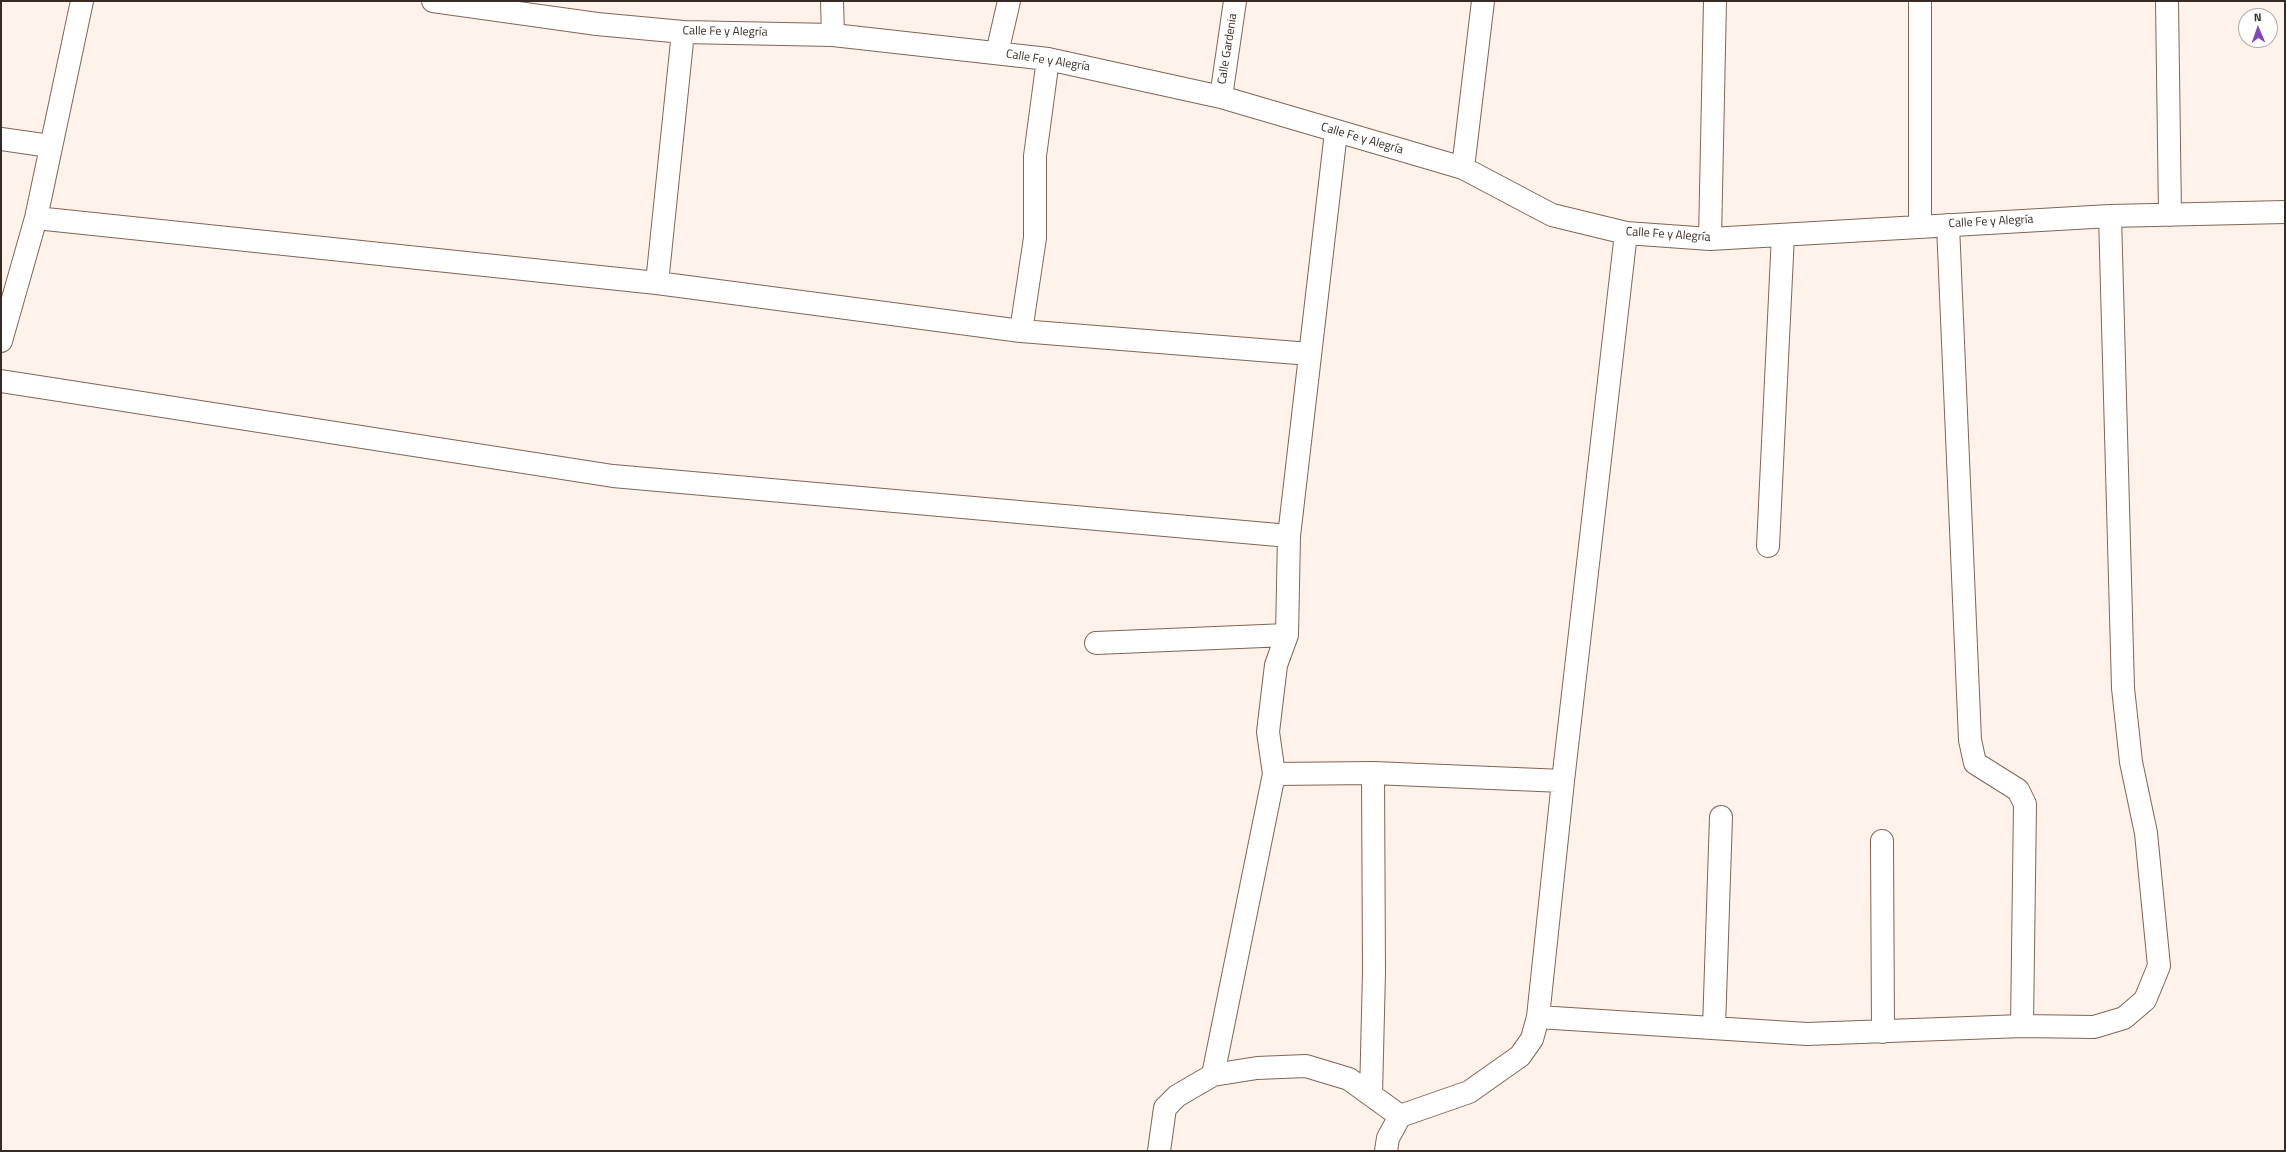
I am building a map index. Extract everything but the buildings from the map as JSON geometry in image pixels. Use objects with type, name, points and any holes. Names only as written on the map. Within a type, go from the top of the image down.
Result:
[{"type":"street","points":[[1,341],[5,313],[36,218],[50,146],[82,1]]},
{"type":"street","name":"Calle Fe y Alegría","points":[[433,1],[597,24],[684,32],[832,34],[1048,59],[1221,96],[1336,132],[1463,168],[1552,215],[1626,233],[1710,239],[1948,224],[2110,216],[2285,212]]},
{"type":"street","points":[[832,1],[832,34]]},
{"type":"street","points":[[997,53],[1009,1]]},
{"type":"street","name":"Calle Gardenia","points":[[1221,96],[1235,1]]},
{"type":"street","points":[[1463,168],[1483,1]]},
{"type":"street","points":[[1710,239],[1715,1]]},
{"type":"street","points":[[1920,1],[1920,226]]},
{"type":"street","points":[[2167,1],[2170,215]]},
{"type":"street","points":[[657,283],[684,32]]},
{"type":"street","points":[[1021,331],[1035,238],[1035,156],[1048,59]]},
{"type":"street","points":[[1213,1075],[1274,774],[1268,732],[1276,665],[1287,635],[1289,536],[1336,132]]},
{"type":"street","points":[[1,139],[50,146]]},
{"type":"street","points":[[1538,1017],[1807,1034],[2022,1026],[2094,1027],[2124,1018],[2145,1000],[2158,966],[2146,833],[2132,762],[2123,688],[2110,216]]},
{"type":"street","points":[[36,218],[657,283],[1021,331],[1310,354]]},
{"type":"street","points":[[1948,224],[1970,740],[1975,763],[2018,790],[2026,804],[2022,1026]]},
{"type":"street","points":[[1386,1151],[1388,1138],[1400,1116],[1469,1092],[1498,1073],[1520,1056],[1532,1039],[1538,1017],[1563,781],[1626,233]]},
{"type":"street","points":[[1768,546],[1783,235]]},
{"type":"street","points":[[1,381],[612,476],[1289,536]]},
{"type":"street","points":[[1096,643],[1287,635]]},
{"type":"street","points":[[1274,774],[1373,773],[1563,781]]},
{"type":"street","points":[[1371,1095],[1374,972],[1373,773]]},
{"type":"street","points":[[1714,1028],[1721,818]]},
{"type":"street","points":[[1882,841],[1883,1032]]},
{"type":"street","points":[[1159,1151],[1164,1108],[1177,1096],[1213,1075],[1257,1068],[1306,1066],[1349,1079],[1400,1116]]}]
